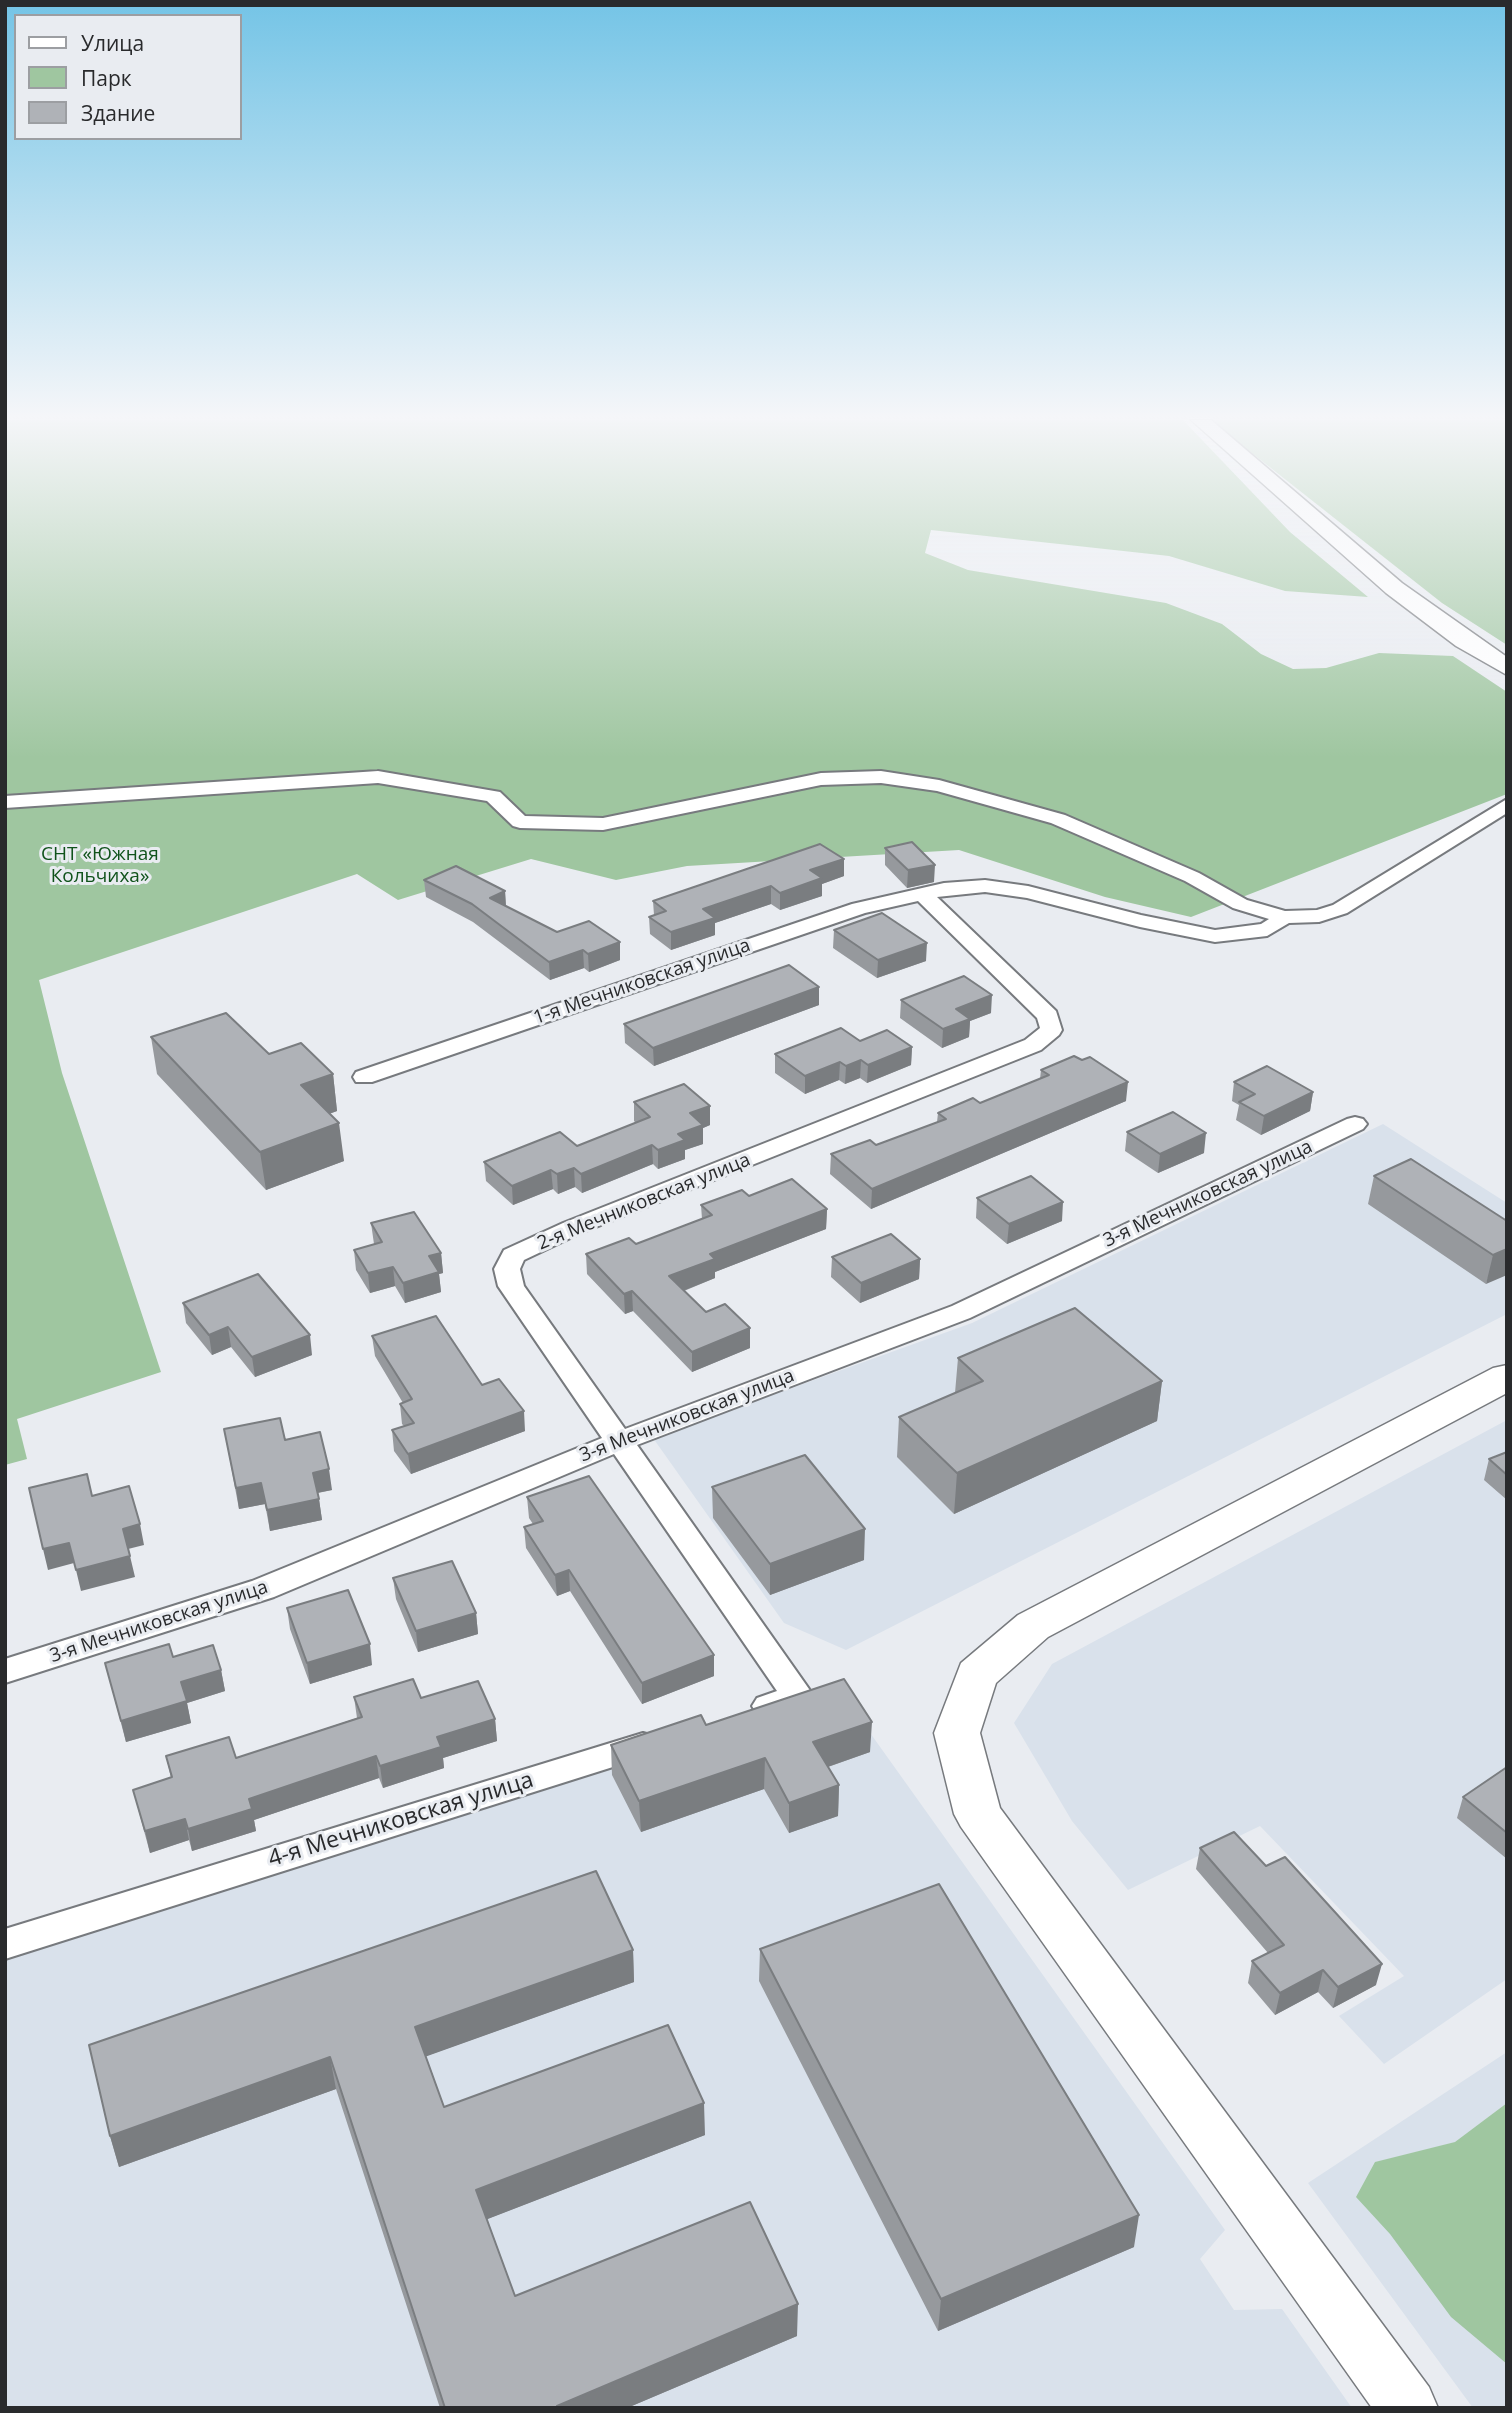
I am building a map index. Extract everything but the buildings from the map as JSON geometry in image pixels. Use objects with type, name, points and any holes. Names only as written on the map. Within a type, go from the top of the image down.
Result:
[{"type":"main road","points":[[1330,533],[1394,588],[1464,641],[1507,668]]},
{"type":"main road","points":[[1408,2408],[978,1814],[957,1733],[977,1675],[1033,1626],[1507,1377]]},
{"type":"street","points":[[5,802],[378,777],[493,796],[520,822],[603,824],[821,779],[881,777],[939,786],[1058,819],[1192,877],[1240,904],[1284,916],[1319,916],[1340,909],[1507,805]]},
{"type":"street","name":"1-я Мечниковская улица","points":[[364,1077],[859,908],[922,892],[985,887],[1028,892],[1140,921],[1215,936],[1267,930],[1284,916]]},
{"type":"street","name":"2-я Мечниковская улица","points":[[745,1713],[797,1697],[511,1286],[506,1269],[513,1255],[572,1228],[1033,1045],[1051,1030],[1048,1016],[922,892]]},
{"type":"street","name":"3-я Мечниковская улица","points":[[5,1671],[263,1589],[620,1441],[961,1312],[1354,1124]]},
{"type":"street","name":"4-я Мечниковская улица","points":[[5,1944],[679,1734]]},
{"type":"shaded area","points":[[1383,1124],[1507,1203],[1507,1314],[846,1650],[784,1623],[653,1438],[972,1323]]},
{"type":"shaded area","points":[[1507,1420],[1507,1979],[1384,2064],[1339,2016],[1404,1976],[1260,1826],[1128,1890],[1072,1821],[1014,1723],[1052,1664]]},
{"type":"shaded area","points":[[843,1695],[1225,2230],[1200,2259],[1234,2310],[1282,2309],[1352,2408],[5,2408],[5,1958]]},
{"type":"shaded area","points":[[1507,2052],[1507,2408],[1473,2408],[1308,2183]]},
{"type":"green space","name":"СНТ «Южная Кольчиха»","points":[[5,533],[930,533],[925,553],[968,570],[1166,603],[1222,624],[1261,654],[1293,669],[1326,668],[1379,653],[1453,656],[1507,692],[1507,794],[1191,917],[1105,897],[959,850],[687,866],[616,880],[531,859],[398,900],[357,874],[39,980],[62,1073],[161,1372],[17,1419],[27,1459],[5,1465]]},
{"type":"green space","points":[[955,533],[1291,533],[1368,597],[1285,591],[1169,556]]},
{"type":"green space","points":[[1353,533],[1507,533],[1507,645],[1442,603]]},
{"type":"green space","points":[[1507,2103],[1507,2364],[1451,2317],[1390,2234],[1356,2197],[1375,2162],[1455,2142]]}]
